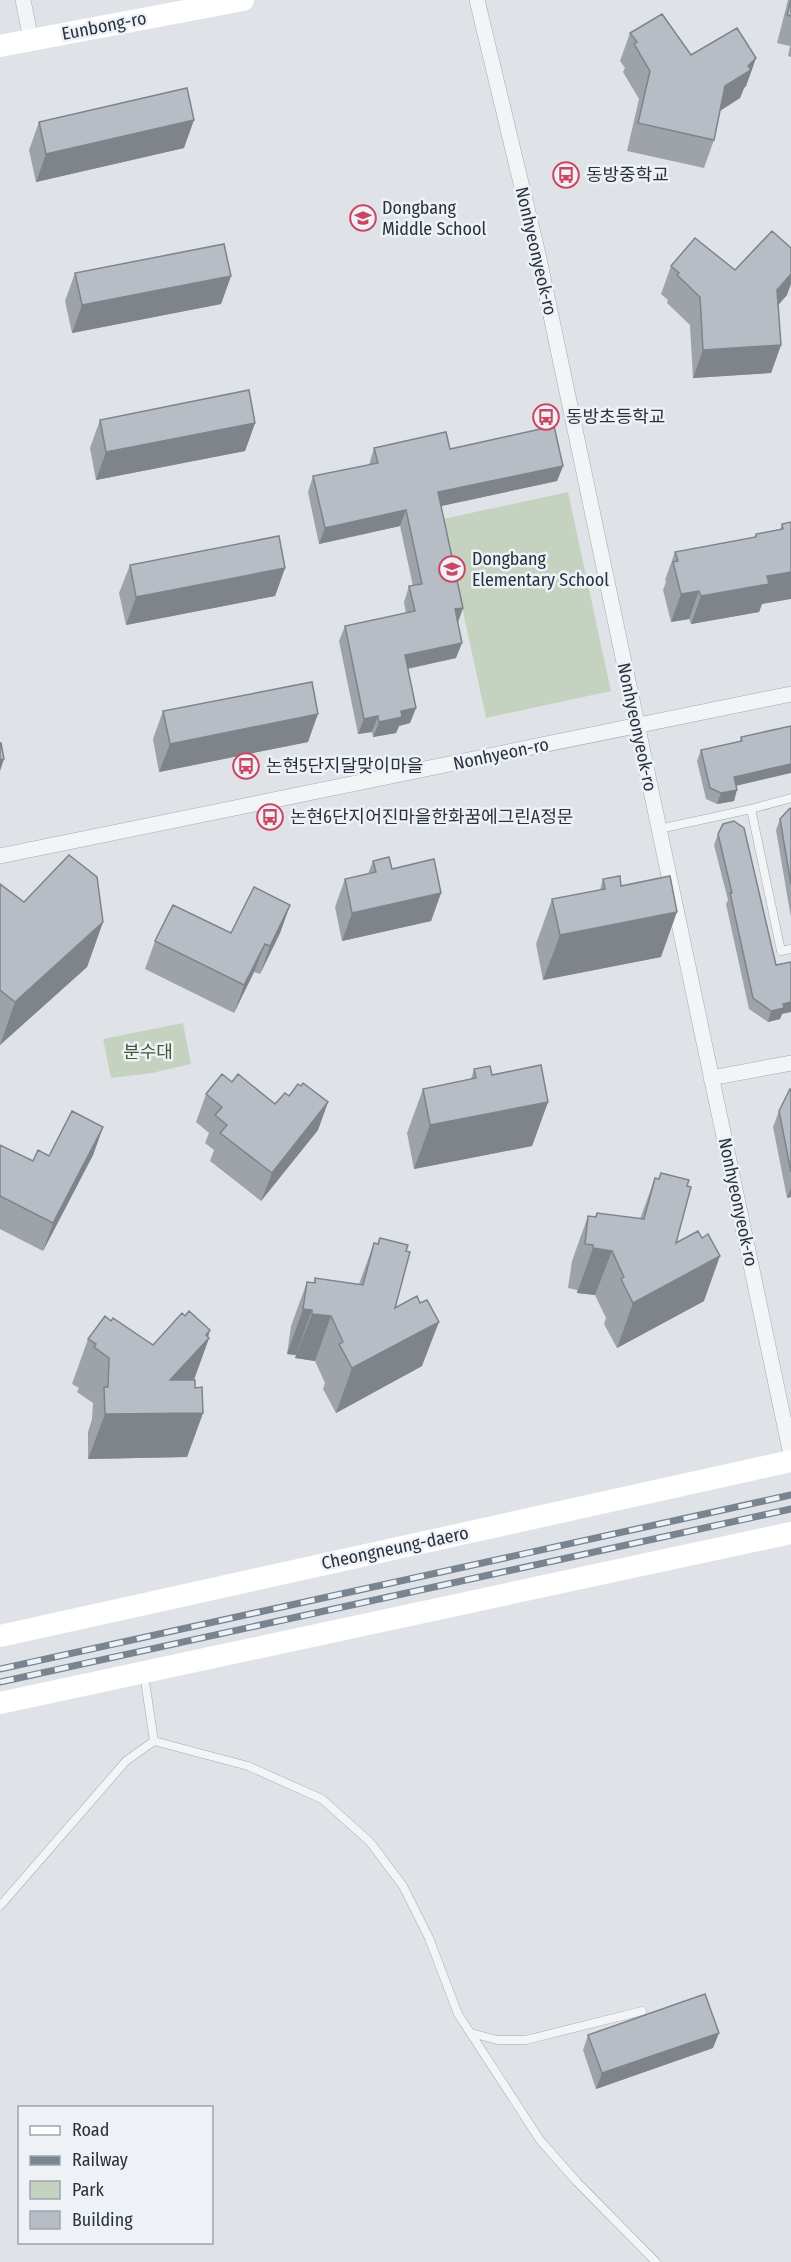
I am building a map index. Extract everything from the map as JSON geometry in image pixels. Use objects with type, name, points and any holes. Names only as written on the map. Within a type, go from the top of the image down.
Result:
[{"type":"main road","name":"Eunbong-ro","points":[[0,46],[243,0]]},
{"type":"main road","name":"Cheongneung-daero","points":[[0,1636],[791,1461]]},
{"type":"main road","points":[[0,1703],[791,1533]]},
{"type":"street","points":[[23,0],[32,40]]},
{"type":"street","name":"Nonhyeonyeok-ro","points":[[477,0],[538,254],[791,1455]]},
{"type":"street","name":"Nonhyeon-ro","points":[[0,856],[791,694]]},
{"type":"street","points":[[711,1078],[791,1063]]},
{"type":"lane","points":[[659,829],[791,798]]},
{"type":"lane","points":[[751,809],[781,951],[791,949]]},
{"type":"lane","points":[[144,1672],[154,1741]]},
{"type":"lane","points":[[0,1906],[126,1761],[154,1741]]},
{"type":"lane","points":[[154,1741],[248,1767],[322,1799],[370,1842],[403,1886],[429,1938],[458,2014],[540,2140],[577,2182],[656,2262]]},
{"type":"lane","points":[[471,2033],[497,2040],[526,2040],[642,2011]]},
{"type":"green space","points":[[568,492],[611,691],[486,718],[443,519]]},
{"type":"green space","name":"분수대","points":[[183,1023],[191,1064],[152,1073],[111,1078],[103,1039]]},
{"type":"building","points":[[791,0],[791,16],[787,15]]},
{"type":"building","points":[[662,14],[691,55],[737,28],[756,58],[748,66],[751,70],[725,86],[714,140],[638,123],[650,71],[634,44],[637,42],[630,33]]},
{"type":"building","points":[[187,88],[194,120],[46,154],[39,122]]},
{"type":"building","points":[[772,231],[791,248],[791,274],[777,290],[781,345],[703,350],[700,297],[671,266],[695,238],[735,270]]},
{"type":"building","points":[[224,244],[231,276],[82,305],[75,273]]},
{"type":"building","points":[[249,390],[255,423],[106,452],[100,420]]},
{"type":"building","points":[[554,426],[563,466],[438,492],[463,608],[455,609],[462,643],[405,655],[416,708],[401,711],[402,717],[379,722],[378,716],[364,719],[345,626],[415,611],[409,586],[422,584],[406,510],[325,528],[313,476],[378,463],[374,448],[446,432],[450,449]]},
{"type":"building","points":[[791,522],[791,572],[767,576],[769,584],[701,596],[699,591],[681,594],[673,562],[678,561],[675,552],[756,537],[756,534],[783,529],[782,524]]},
{"type":"building","points":[[279,536],[285,568],[136,597],[130,565]]},
{"type":"building","points":[[312,682],[318,714],[170,744],[163,711]]},
{"type":"building","points":[[791,726],[791,764],[734,777],[737,790],[721,793],[710,788],[701,750],[742,741],[741,737]]},
{"type":"building","points":[[0,743],[4,759],[0,760]]},
{"type":"building","points":[[791,808],[791,884],[780,819]]},
{"type":"building","points":[[734,821],[744,828],[776,965],[791,962],[791,1002],[783,1004],[784,1008],[771,1011],[753,998],[718,834],[723,824]]},
{"type":"building","points":[[69,855],[97,877],[103,922],[15,1002],[0,990],[0,884],[24,902]]},
{"type":"building","points":[[389,857],[392,869],[434,859],[441,893],[352,913],[345,879],[376,872],[373,861]]},
{"type":"building","points":[[620,876],[621,886],[670,876],[677,912],[560,935],[552,899],[605,889],[603,879]]},
{"type":"building","points":[[254,887],[290,905],[270,946],[265,944],[244,985],[155,941],[173,905],[231,933]]},
{"type":"building","points":[[541,1065],[548,1102],[430,1125],[423,1089],[476,1078],[474,1069],[490,1066],[492,1075]]},
{"type":"building","points":[[222,1074],[232,1082],[238,1074],[275,1104],[285,1093],[289,1096],[298,1084],[301,1086],[303,1083],[328,1102],[272,1173],[220,1133],[227,1125],[215,1115],[222,1107],[206,1094]]},
{"type":"building","points":[[791,1089],[791,1172],[779,1111]]},
{"type":"building","points":[[72,1111],[103,1127],[53,1223],[0,1196],[0,1145],[33,1161],[38,1150],[49,1156]]},
{"type":"building","points":[[661,1173],[689,1180],[687,1186],[691,1187],[676,1243],[698,1231],[702,1238],[708,1234],[720,1256],[633,1303],[621,1279],[624,1277],[612,1251],[593,1248],[593,1245],[585,1244],[588,1216],[596,1217],[597,1213],[644,1219],[655,1178],[659,1179]]},
{"type":"building","points":[[380,1238],[408,1245],[406,1251],[410,1252],[395,1308],[417,1296],[420,1303],[427,1300],[439,1322],[352,1368],[339,1344],[343,1342],[331,1316],[312,1314],[312,1310],[303,1309],[307,1282],[315,1283],[315,1278],[363,1285],[374,1243],[378,1244]]},
{"type":"building","points":[[189,1311],[210,1330],[206,1335],[209,1338],[170,1380],[195,1380],[195,1388],[202,1387],[203,1413],[105,1414],[104,1387],[108,1387],[109,1358],[94,1347],[96,1344],[88,1339],[105,1316],[111,1321],[113,1318],[153,1345],[182,1313],[185,1316]]},
{"type":"building","points":[[705,1994],[719,2033],[602,2073],[588,2035]]},
{"type":"railway","points":[[0,1669],[791,1495]]},
{"type":"railway","points":[[0,1682],[791,1509]]},
{"type":"place","name":"동방중학교","points":[[566,175]]},
{"type":"place","name":"Dongbang Middle School","points":[[363,218]]},
{"type":"place","name":"동방초등학교","points":[[546,417]]},
{"type":"place","name":"Dongbang Elementary School","points":[[452,569]]},
{"type":"place","name":"논현5단지달맞이마을","points":[[246,766]]},
{"type":"place","name":"논현6단지어진마을한화꿈에그린A정문","points":[[270,817]]}]
